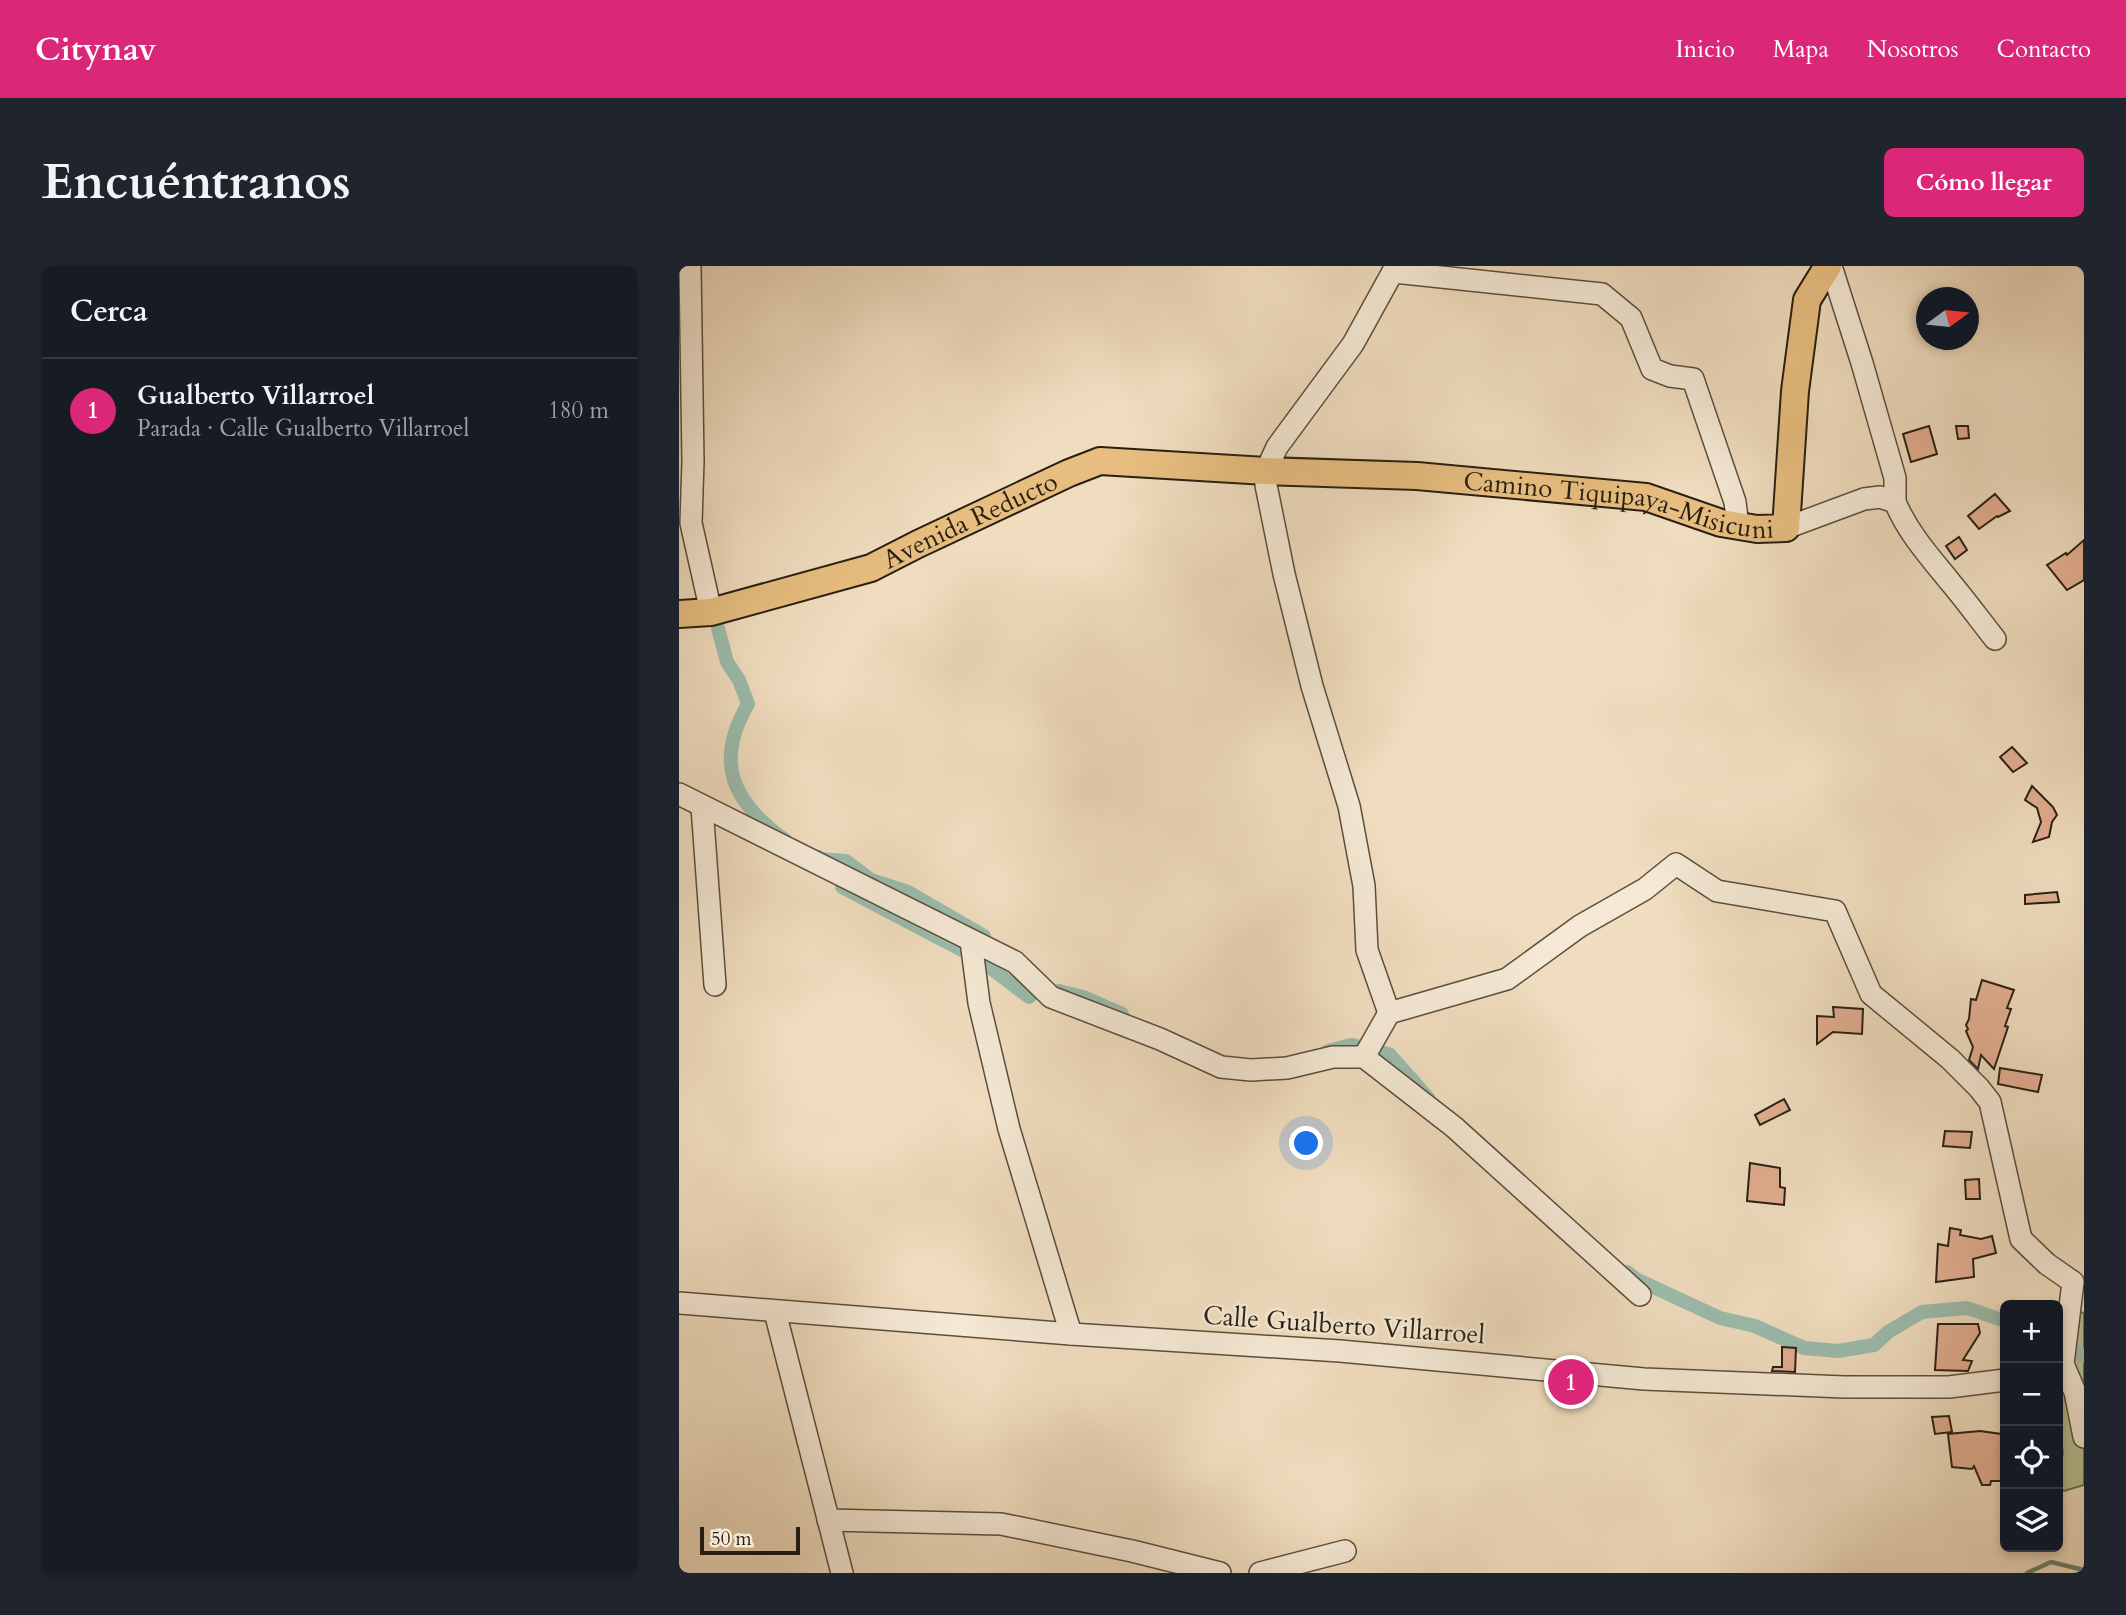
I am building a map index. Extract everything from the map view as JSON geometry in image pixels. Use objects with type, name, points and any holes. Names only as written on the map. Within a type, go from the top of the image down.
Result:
[{"type":"main road","name":"Camino Tiquipaya-Misicuni","points":[[1266,471],[1417,476],[1646,497],[1721,523],[1757,529],[1786,528],[1795,391],[1807,300],[1829,266]]},
{"type":"main road","name":"Avenida Reducto","points":[[679,614],[711,612],[871,568],[1100,461],[1266,471]]},
{"type":"street","points":[[690,266],[693,461],[691,523],[711,612]]},
{"type":"street","points":[[1829,266],[1862,363],[1895,478],[1895,502],[1901,516],[1928,557],[1995,639]]},
{"type":"street","points":[[1389,1013],[1367,950],[1364,886],[1349,806],[1312,686],[1282,561],[1266,485],[1266,471],[1277,447],[1353,344],[1395,269],[1602,294],[1631,318],[1652,369],[1670,376],[1693,379],[1735,502],[1738,526]]},
{"type":"street","points":[[1786,528],[1864,499],[1880,497],[1895,502]]},
{"type":"street","points":[[679,794],[1015,962],[1051,998],[1160,1039],[1221,1067],[1251,1070],[1287,1068],[1333,1057],[1364,1057],[1454,1127],[1640,1295]]},
{"type":"street","points":[[702,807],[715,985]]},
{"type":"street","points":[[1364,1057],[1389,1013],[1507,979],[1580,926],[1645,889],[1676,864],[1717,891],[1835,911],[1871,993],[1950,1059],[1990,1102],[2021,1239],[2047,1264],[2073,1282],[2060,1363]]},
{"type":"street","points":[[971,941],[979,1003],[1009,1129],[1071,1334]]},
{"type":"street","name":"Calle Gualberto Villarroel","points":[[679,1303],[1071,1334],[1340,1351],[1644,1379],[1844,1387],[1949,1387],[2000,1381]]},
{"type":"street","points":[[775,1312],[842,1573]]},
{"type":"street","points":[[2063,1370],[2075,1392],[2084,1437]]},
{"type":"street","points":[[828,1520],[1001,1524],[1132,1551],[1220,1573]]},
{"type":"street","points":[[1260,1573],[1345,1551]]},
{"type":"green space","points":[[2063,1308],[2084,1313],[2084,1485],[2064,1491]]},
{"type":"building","points":[[1929,426],[1937,454],[1911,462],[1903,434]]},
{"type":"building","points":[[1956,426],[1968,426],[1969,438],[1958,439]]},
{"type":"building","points":[[1995,494],[2010,511],[1997,516],[1979,529],[1968,516]]},
{"type":"building","points":[[1959,537],[1967,550],[1955,559],[1946,546]]},
{"type":"building","points":[[2084,540],[2084,580],[2067,590],[2047,565],[2066,553],[2067,555]]},
{"type":"building","points":[[2012,747],[2027,763],[2013,772],[2000,757]]},
{"type":"building","points":[[2032,786],[2053,807],[2057,815],[2052,822],[2049,837],[2033,842],[2041,822],[2037,808],[2025,800]]},
{"type":"building","points":[[2057,892],[2059,902],[2025,904],[2025,895]]},
{"type":"building","points":[[1982,980],[2014,990],[2007,1008],[2011,1009],[2005,1026],[2008,1027],[1994,1069],[1981,1055],[1978,1069],[1969,1060],[1973,1047],[1966,1025],[1971,999],[1976,1000]]},
{"type":"building","points":[[1833,1007],[1863,1009],[1862,1034],[1833,1032],[1817,1044],[1817,1016],[1834,1017]]},
{"type":"building","points":[[2000,1068],[2042,1075],[2038,1092],[1998,1084]]},
{"type":"building","points":[[1784,1099],[1790,1110],[1760,1125],[1755,1115]]},
{"type":"building","points":[[1945,1131],[1972,1132],[1970,1148],[1943,1146]]},
{"type":"building","points":[[1750,1163],[1780,1168],[1780,1187],[1785,1188],[1784,1205],[1747,1201]]},
{"type":"building","points":[[1979,1179],[1980,1199],[1966,1199],[1965,1180]]},
{"type":"building","points":[[1950,1228],[1961,1230],[1960,1235],[1981,1239],[1992,1236],[1996,1253],[1973,1259],[1974,1277],[1936,1282],[1938,1244],[1948,1246]]},
{"type":"building","points":[[1938,1324],[1978,1324],[1980,1333],[1963,1360],[1972,1361],[1968,1371],[1935,1370]]},
{"type":"building","points":[[1782,1347],[1796,1348],[1795,1372],[1772,1371],[1773,1367],[1782,1367]]},
{"type":"building","points":[[1949,1416],[1952,1432],[1935,1434],[1932,1417]]},
{"type":"building","points":[[1980,1431],[2000,1434],[2000,1481],[1982,1485],[1974,1466],[1972,1469],[1952,1467],[1948,1434]]},
{"type":"waterway","points":[[718,628],[727,662],[739,680],[748,704],[732,744],[734,780],[752,811],[785,840]]},
{"type":"waterway","points":[[818,857],[846,861],[871,880],[908,892],[984,936]]},
{"type":"waterway","points":[[842,887],[962,950]]},
{"type":"waterway","points":[[975,956],[1029,997],[1032,994]]},
{"type":"waterway","points":[[1059,991],[1083,997],[1122,1014]]},
{"type":"waterway","points":[[1328,1051],[1357,1046]]},
{"type":"waterway","points":[[1379,1052],[1389,1054],[1428,1098]]},
{"type":"waterway","points":[[1627,1272],[1636,1279],[1720,1318],[1755,1326],[1804,1348],[1838,1351],[1874,1345],[1888,1332],[1922,1312],[1967,1308],[2000,1319]]},
{"type":"waterway","points":[[2073,1351],[2084,1356]]},
{"type":"waterway","points":[[2027,1573],[2051,1562],[2084,1570]]},
{"type":"place","name":"Gualberto Villarroel","points":[[1571,1382]]}]
